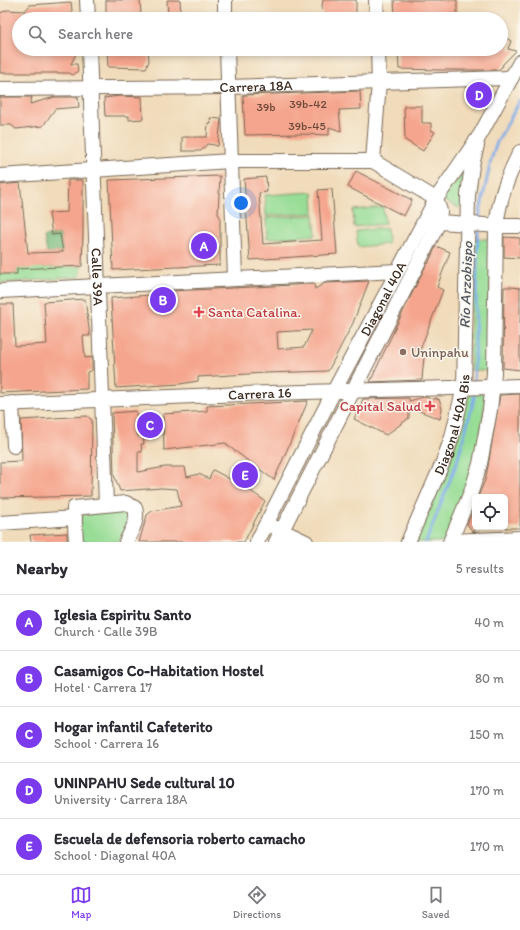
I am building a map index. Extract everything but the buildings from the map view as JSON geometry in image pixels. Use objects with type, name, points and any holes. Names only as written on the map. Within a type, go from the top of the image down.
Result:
[{"type":"street","points":[[87,0],[88,12]]},
{"type":"street","points":[[225,0],[225,12]]},
{"type":"street","points":[[376,0],[377,12]]},
{"type":"street","name":"Calle 39A","points":[[89,56],[106,504]]},
{"type":"street","points":[[226,56],[235,278]]},
{"type":"street","points":[[373,161],[379,82],[378,56]]},
{"type":"street","name":"Diagonal 40A","points":[[257,542],[334,391],[436,199],[480,134],[520,62]]},
{"type":"street","name":"Carrera 18A","points":[[0,89],[228,87],[512,77]]},
{"type":"street","name":"Diagonal 40A Bis","points":[[408,542],[444,462],[466,387],[469,178],[480,134]]},
{"type":"street","points":[[519,155],[504,186],[493,226],[491,386],[486,434],[480,464],[471,492],[451,541],[520,538]]},
{"type":"street","points":[[0,176],[231,161],[373,161],[436,199],[440,211],[439,222],[468,225],[520,226]]},
{"type":"street","name":"Diagonal 40A","points":[[278,537],[439,222]]},
{"type":"street","points":[[0,291],[397,271]]},
{"type":"street","name":"Carrera 16","points":[[6,404],[354,390],[520,386]]},
{"type":"street","points":[[6,404],[14,446]]},
{"type":"street","points":[[76,542],[74,508],[126,503],[135,508],[136,513],[135,521],[126,542]]},
{"type":"street","points":[[0,523],[75,518]]},
{"type":"street","points":[[266,524],[278,537],[306,542]]},
{"type":"green space","points":[[461,174],[462,204],[459,208],[444,201],[444,196]]},
{"type":"green space","points":[[313,192],[314,213],[266,216],[265,195]]},
{"type":"green space","points":[[383,207],[385,224],[354,227],[353,210]]},
{"type":"green space","points":[[314,215],[316,235],[267,239],[266,218]]},
{"type":"green space","points":[[387,228],[388,244],[358,247],[356,231]]},
{"type":"green space","points":[[60,234],[63,252],[47,253],[44,237]]},
{"type":"green space","points":[[472,239],[491,239],[489,371],[470,370]]},
{"type":"green space","points":[[82,266],[80,277],[0,283],[0,274],[17,274],[17,268]]},
{"type":"green space","points":[[486,393],[478,457],[444,542],[415,542],[442,483],[456,442],[468,395]]},
{"type":"green space","points":[[121,509],[128,513],[129,521],[119,542],[80,542],[81,515]]},
{"type":"waterway","name":"Río Arzobispo","points":[[479,220],[491,160],[497,142],[520,101]]},
{"type":"waterway","name":"Río Arzobispo","points":[[474,384],[478,228]]},
{"type":"waterway","name":"Río Arzobispo","points":[[426,542],[457,462],[474,399],[474,392]]},
{"type":"place","name":"UNINPAHU Sede cultural 10","points":[[479,95]]},
{"type":"place","name":"Iglesia Espiritu Santo","points":[[204,246]]},
{"type":"place","name":"Casamigos Co-Habitation Hostel","points":[[163,300]]},
{"type":"place","name":"Santa Catalina.","points":[[199,312]]},
{"type":"place","name":"Uninpahu","points":[[403,352]]},
{"type":"place","name":"Capital Salud","points":[[430,406]]},
{"type":"place","name":"Hogar infantil Cafeterito","points":[[150,425]]},
{"type":"place","name":"Escuela de defensoria roberto camacho","points":[[245,475]]}]
